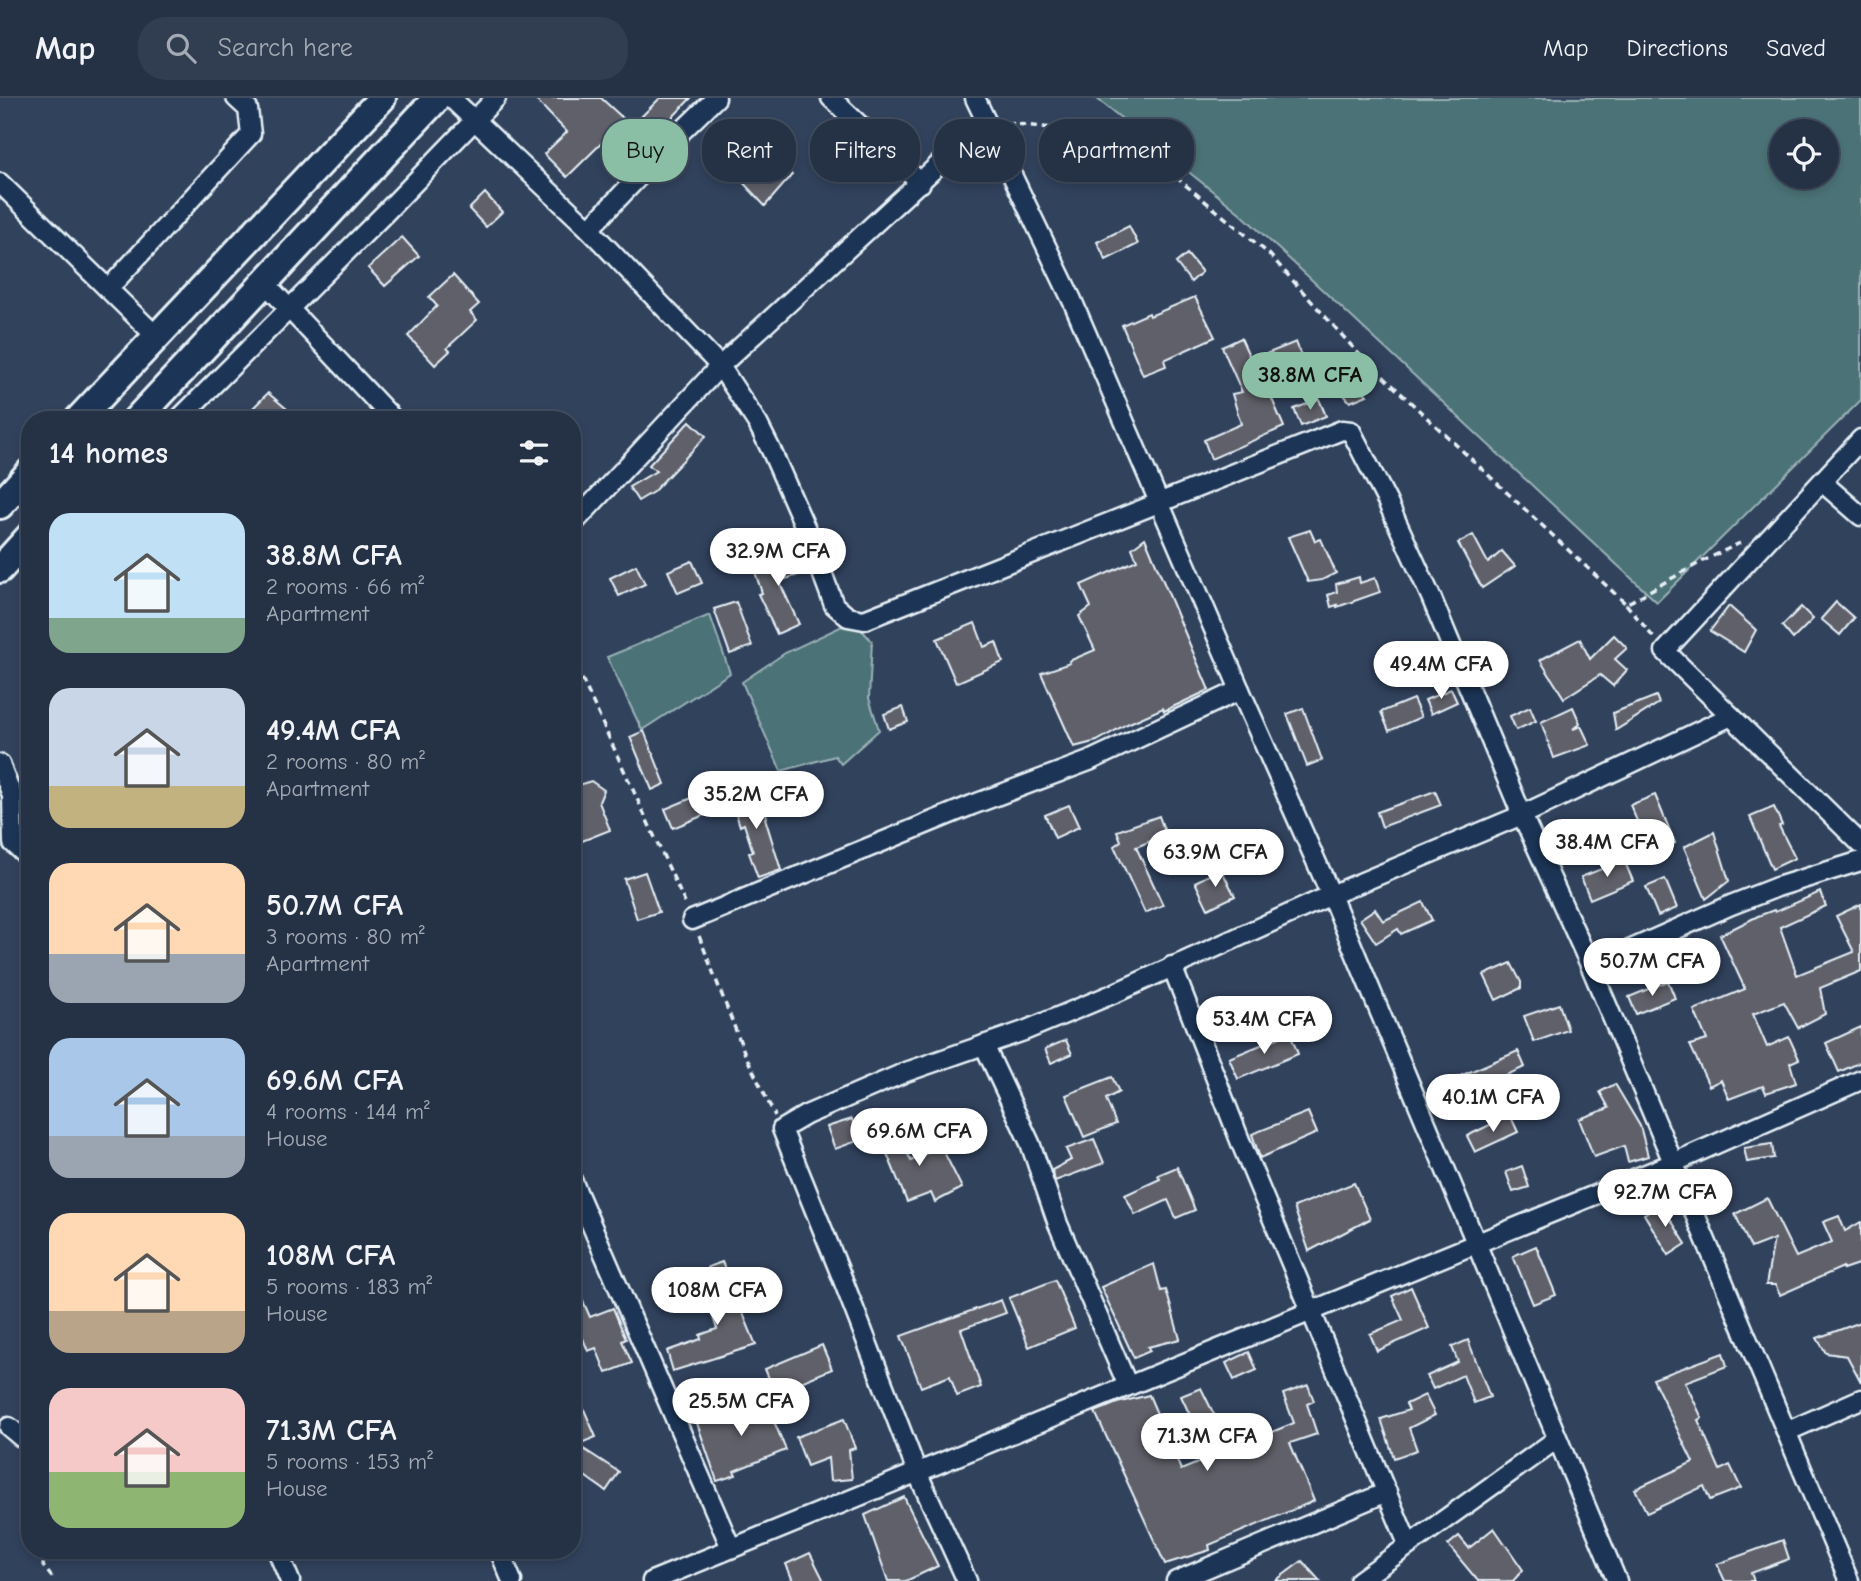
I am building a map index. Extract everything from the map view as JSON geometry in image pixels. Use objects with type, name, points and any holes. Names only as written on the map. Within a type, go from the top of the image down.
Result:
[{"type":"highway","points":[[86,411],[382,98]]},
{"type":"highway","points":[[144,411],[437,98]]},
{"type":"highway","points":[[101,395],[123,411]]},
{"type":"highway","points":[[0,505],[21,482]]},
{"type":"highway","points":[[0,569],[21,546]]},
{"type":"street","points":[[108,289],[251,135],[248,109],[236,98]]},
{"type":"street","points":[[451,98],[589,229],[720,366],[758,424],[772,452],[805,527],[834,605],[855,620],[864,620],[1342,430],[1350,431],[1387,501],[1431,597],[1522,815],[1591,967],[1849,1581]]},
{"type":"street","points":[[187,411],[496,98]]},
{"type":"street","points":[[589,229],[716,98]]},
{"type":"street","points":[[831,98],[921,183]]},
{"type":"street","points":[[975,98],[985,119]]},
{"type":"street","points":[[581,515],[720,366],[934,171]]},
{"type":"street","points":[[1015,182],[1072,300],[1331,895],[1617,1581]]},
{"type":"street","points":[[0,183],[157,337]]},
{"type":"street","points":[[265,283],[386,411]]},
{"type":"street","points":[[1861,439],[1665,651],[1861,844]]},
{"type":"street","points":[[1822,482],[1861,516]]},
{"type":"street","points":[[692,920],[972,805],[1089,761],[1240,690]]},
{"type":"street","points":[[967,1581],[917,1472],[782,1129],[806,1115],[906,1072],[1062,1016],[1331,895],[1522,815],[1731,716]]},
{"type":"street","points":[[0,764],[12,794],[6,844],[21,853]]},
{"type":"street","points":[[1591,967],[1731,905],[1777,887],[1861,861]]},
{"type":"street","points":[[1172,966],[1241,1143],[1313,1310],[1408,1544]]},
{"type":"street","points":[[984,1045],[1030,1143],[1058,1224],[1128,1386]]},
{"type":"street","points":[[652,1581],[1673,1163],[1861,1080]]},
{"type":"street","points":[[581,1220],[731,1548]]},
{"type":"street","points":[[1786,1432],[1861,1399]]},
{"type":"street","points":[[9,1427],[21,1437]]},
{"type":"street","points":[[1359,1581],[1558,1439]]},
{"type":"street","points":[[1176,1581],[1387,1492]]},
{"type":"street","points":[[281,1559],[290,1581]]},
{"type":"street","points":[[503,1559],[512,1581]]},
{"type":"path","points":[[1025,125],[1061,129],[1160,164],[1269,254],[1358,353],[1626,604],[1665,651]]},
{"type":"path","points":[[1626,604],[1747,540]]},
{"type":"path","points":[[581,677],[692,920],[745,1054],[782,1129]]},
{"type":"path","points":[[44,1559],[43,1566],[55,1581]]},
{"type":"green space","points":[[1096,98],[1861,98],[1861,400],[1657,602],[1240,213],[1194,176],[1194,119],[1122,119]]},
{"type":"green space","points":[[710,615],[730,673],[642,730],[607,657]]},
{"type":"green space","points":[[853,621],[872,641],[869,698],[879,730],[841,764],[835,756],[781,771],[742,682],[785,653]]},
{"type":"building","points":[[534,98],[601,98],[624,119],[602,119],[602,143],[567,177],[544,154],[567,132]]},
{"type":"building","points":[[660,98],[691,98],[671,119],[639,119]]},
{"type":"building","points":[[743,182],[786,182],[765,206]]},
{"type":"building","points":[[485,193],[502,212],[486,227],[469,209]]},
{"type":"building","points":[[1129,226],[1138,244],[1106,260],[1097,242]]},
{"type":"building","points":[[402,237],[419,256],[385,286],[368,268]]},
{"type":"building","points":[[1187,254],[1202,272],[1191,282],[1176,263]]},
{"type":"building","points":[[453,275],[479,304],[470,312],[477,320],[447,348],[450,351],[435,365],[408,336],[437,306],[429,297]]},
{"type":"building","points":[[1195,297],[1215,337],[1164,360],[1166,366],[1143,375],[1122,325]]},
{"type":"building","points":[[1241,338],[1251,360],[1296,342],[1304,363],[1263,378],[1284,427],[1211,459],[1204,440],[1241,424],[1232,394],[1242,392],[1222,347]]},
{"type":"building","points":[[1347,372],[1367,395],[1350,402],[1334,383]]},
{"type":"building","points":[[268,393],[289,411],[250,411]]},
{"type":"building","points":[[1319,399],[1326,416],[1301,426],[1294,409]]},
{"type":"building","points":[[690,421],[706,436],[653,492],[638,501],[629,487],[656,471],[649,465]]},
{"type":"building","points":[[1310,530],[1315,541],[1321,539],[1336,573],[1322,580],[1308,582],[1288,537]]},
{"type":"building","points":[[1473,535],[1488,563],[1502,551],[1515,566],[1482,588],[1458,543]]},
{"type":"building","points":[[1145,538],[1209,690],[1125,725],[1097,741],[1074,747],[1041,673],[1070,663],[1069,661],[1095,650],[1079,616],[1091,607],[1081,585],[1137,560],[1132,548]]},
{"type":"building","points":[[795,549],[804,573],[779,581],[799,624],[777,634],[758,594],[762,593],[752,563]]},
{"type":"building","points":[[692,561],[702,583],[678,593],[668,571]]},
{"type":"building","points":[[636,565],[645,584],[619,596],[610,578]]},
{"type":"building","points":[[1359,577],[1360,583],[1375,578],[1380,592],[1331,607],[1328,595],[1337,592],[1336,584]]},
{"type":"building","points":[[736,602],[752,646],[730,654],[714,609]]},
{"type":"building","points":[[1836,602],[1854,618],[1840,635],[1821,619]]},
{"type":"building","points":[[1729,606],[1756,630],[1744,652],[1710,631]]},
{"type":"building","points":[[1801,607],[1813,619],[1793,639],[1782,626]]},
{"type":"building","points":[[975,623],[984,647],[996,642],[1003,662],[956,683],[937,639]]},
{"type":"building","points":[[1614,635],[1627,648],[1615,659],[1627,670],[1613,686],[1600,675],[1564,698],[1540,660],[1580,639],[1590,659]]},
{"type":"building","points":[[1451,689],[1457,702],[1431,714],[1425,700]]},
{"type":"building","points":[[1656,696],[1659,703],[1616,730],[1613,713]]},
{"type":"building","points":[[1413,699],[1421,717],[1389,731],[1381,712]]},
{"type":"building","points":[[903,707],[908,722],[889,729],[884,714]]},
{"type":"building","points":[[1530,707],[1536,721],[1516,730],[1510,716]]},
{"type":"building","points":[[1573,707],[1580,723],[1573,729],[1581,726],[1590,745],[1554,758],[1541,722]]},
{"type":"building","points":[[1303,708],[1322,760],[1307,766],[1287,714]]},
{"type":"building","points":[[644,731],[665,784],[652,790],[630,737]]},
{"type":"building","points":[[591,781],[604,790],[599,802],[610,830],[581,841],[581,784]]},
{"type":"building","points":[[757,786],[781,870],[758,878],[749,853],[753,852],[744,824],[740,826],[730,795]]},
{"type":"building","points":[[1435,791],[1441,805],[1382,827],[1377,812]]},
{"type":"building","points":[[699,795],[707,814],[673,828],[665,809]]},
{"type":"building","points":[[1655,795],[1675,843],[1651,853],[1630,805]]},
{"type":"building","points":[[1069,805],[1079,827],[1055,838],[1045,815]]},
{"type":"building","points":[[1774,807],[1782,825],[1779,826],[1795,858],[1772,869],[1750,817]]},
{"type":"building","points":[[1159,816],[1166,835],[1136,847],[1163,905],[1145,913],[1114,846],[1121,841],[1117,831]]},
{"type":"building","points":[[1714,832],[1729,881],[1706,899],[1684,847]]},
{"type":"building","points":[[1624,860],[1633,881],[1590,899],[1581,877]]},
{"type":"building","points":[[1221,869],[1235,896],[1208,909],[1195,882]]},
{"type":"building","points":[[645,872],[659,912],[637,919],[624,879]]},
{"type":"building","points":[[1665,879],[1677,908],[1658,916],[1646,887]]},
{"type":"building","points":[[1820,892],[1826,906],[1780,927],[1797,975],[1854,952],[1836,916],[1861,904],[1861,971],[1820,988],[1825,1014],[1798,1028],[1784,1002],[1753,1014],[1767,1047],[1789,1037],[1799,1059],[1790,1063],[1796,1083],[1766,1093],[1763,1086],[1729,1099],[1721,1080],[1709,1086],[1690,1045],[1707,1040],[1694,1010],[1745,989],[1720,935],[1758,916],[1774,910],[1775,912]]},
{"type":"building","points":[[1423,902],[1432,920],[1401,934],[1398,929],[1376,943],[1360,919],[1375,909],[1383,921]]},
{"type":"building","points":[[1511,963],[1521,982],[1521,988],[1496,1000],[1484,975]]},
{"type":"building","points":[[1668,981],[1675,998],[1636,1014],[1629,997]]},
{"type":"building","points":[[1559,1004],[1568,1030],[1534,1042],[1524,1016]]},
{"type":"building","points":[[1861,1027],[1861,1062],[1839,1072],[1826,1043]]},
{"type":"building","points":[[1290,1033],[1298,1054],[1238,1079],[1229,1058]]},
{"type":"building","points":[[1066,1040],[1072,1054],[1051,1063],[1045,1049]]},
{"type":"building","points":[[1518,1051],[1525,1067],[1451,1099],[1444,1083]]},
{"type":"building","points":[[1112,1077],[1119,1092],[1106,1099],[1116,1124],[1084,1137],[1066,1095]]},
{"type":"building","points":[[1615,1084],[1640,1126],[1648,1156],[1628,1162],[1624,1146],[1594,1157],[1579,1119],[1609,1108],[1600,1092]]},
{"type":"building","points":[[1308,1112],[1317,1133],[1260,1158],[1252,1134]]},
{"type":"building","points":[[1510,1115],[1518,1132],[1475,1152],[1467,1136]]},
{"type":"building","points":[[852,1119],[860,1140],[835,1149],[827,1127]]},
{"type":"building","points":[[892,1120],[911,1161],[941,1146],[962,1188],[935,1202],[931,1193],[907,1202],[876,1127]]},
{"type":"building","points":[[1094,1139],[1104,1163],[1055,1181],[1052,1170],[1071,1160],[1066,1149]]},
{"type":"building","points":[[1772,1144],[1774,1158],[1747,1162],[1744,1148]]},
{"type":"building","points":[[1522,1166],[1529,1187],[1513,1192],[1506,1172]]},
{"type":"building","points":[[1177,1167],[1195,1210],[1176,1218],[1168,1200],[1135,1215],[1125,1195],[1160,1179],[1158,1175]]},
{"type":"building","points":[[1354,1183],[1370,1219],[1309,1251],[1294,1207]]},
{"type":"building","points":[[1767,1198],[1796,1257],[1832,1242],[1823,1222],[1839,1216],[1845,1231],[1861,1222],[1861,1263],[1843,1267],[1780,1295],[1775,1285],[1766,1285],[1774,1239],[1751,1248],[1735,1214]]},
{"type":"building","points":[[1661,1204],[1686,1244],[1669,1255],[1644,1214]]},
{"type":"building","points":[[1536,1246],[1556,1295],[1533,1304],[1513,1256]]},
{"type":"building","points":[[722,1262],[756,1345],[673,1371],[667,1351],[701,1339],[700,1335],[717,1329],[707,1300],[719,1296],[708,1267]]},
{"type":"building","points":[[1154,1264],[1161,1291],[1166,1290],[1180,1339],[1148,1347],[1150,1351],[1134,1358],[1101,1287]]},
{"type":"building","points":[[1055,1280],[1075,1328],[1029,1347],[1009,1298]]},
{"type":"building","points":[[1411,1287],[1429,1328],[1377,1351],[1370,1334],[1403,1320],[1392,1296]]},
{"type":"building","points":[[581,1296],[590,1317],[613,1308],[626,1339],[622,1341],[632,1363],[606,1373],[596,1348],[588,1351],[581,1334]]},
{"type":"building","points":[[1001,1300],[1006,1313],[961,1329],[981,1387],[957,1396],[950,1376],[921,1387],[901,1336]]},
{"type":"building","points":[[1861,1322],[1861,1382],[1847,1356],[1826,1353],[1817,1338]]},
{"type":"building","points":[[1468,1340],[1490,1397],[1474,1403],[1463,1375],[1433,1389],[1427,1376],[1458,1362],[1452,1347]]},
{"type":"building","points":[[822,1345],[832,1369],[775,1393],[765,1369]]},
{"type":"building","points":[[1249,1352],[1257,1370],[1234,1380],[1226,1363]]},
{"type":"building","points":[[1723,1353],[1727,1366],[1685,1382],[1702,1418],[1698,1420],[1720,1470],[1730,1465],[1741,1488],[1710,1500],[1704,1486],[1647,1513],[1635,1489],[1693,1462],[1653,1379]]},
{"type":"building","points":[[1308,1385],[1314,1401],[1307,1404],[1317,1434],[1290,1443],[1314,1501],[1209,1545],[1210,1550],[1165,1564],[1095,1412],[1149,1395],[1181,1470],[1210,1458],[1181,1396],[1201,1388],[1231,1449],[1294,1423],[1283,1394]]},
{"type":"building","points":[[763,1395],[786,1450],[734,1471],[736,1475],[717,1481],[697,1423],[715,1416],[717,1421]]},
{"type":"building","points":[[1425,1395],[1435,1415],[1409,1428],[1417,1450],[1394,1458],[1381,1419],[1409,1410],[1406,1404]]},
{"type":"building","points":[[581,1403],[596,1437],[581,1443]]},
{"type":"building","points":[[844,1419],[855,1448],[849,1450],[852,1479],[830,1481],[828,1458],[807,1466],[796,1437]]},
{"type":"building","points":[[581,1447],[619,1472],[606,1491],[581,1473]]},
{"type":"building","points":[[904,1497],[938,1566],[906,1581],[888,1581],[865,1515]]},
{"type":"building","points":[[1494,1528],[1523,1570],[1513,1581],[1478,1581],[1448,1545],[1459,1536],[1469,1548]]},
{"type":"building","points":[[1783,1540],[1789,1559],[1751,1573],[1754,1581],[1725,1581],[1717,1564]]},
{"type":"building","points":[[810,1553],[824,1581],[793,1581],[786,1564]]},
{"type":"building","points":[[1302,1561],[1320,1581],[1275,1581]]}]
